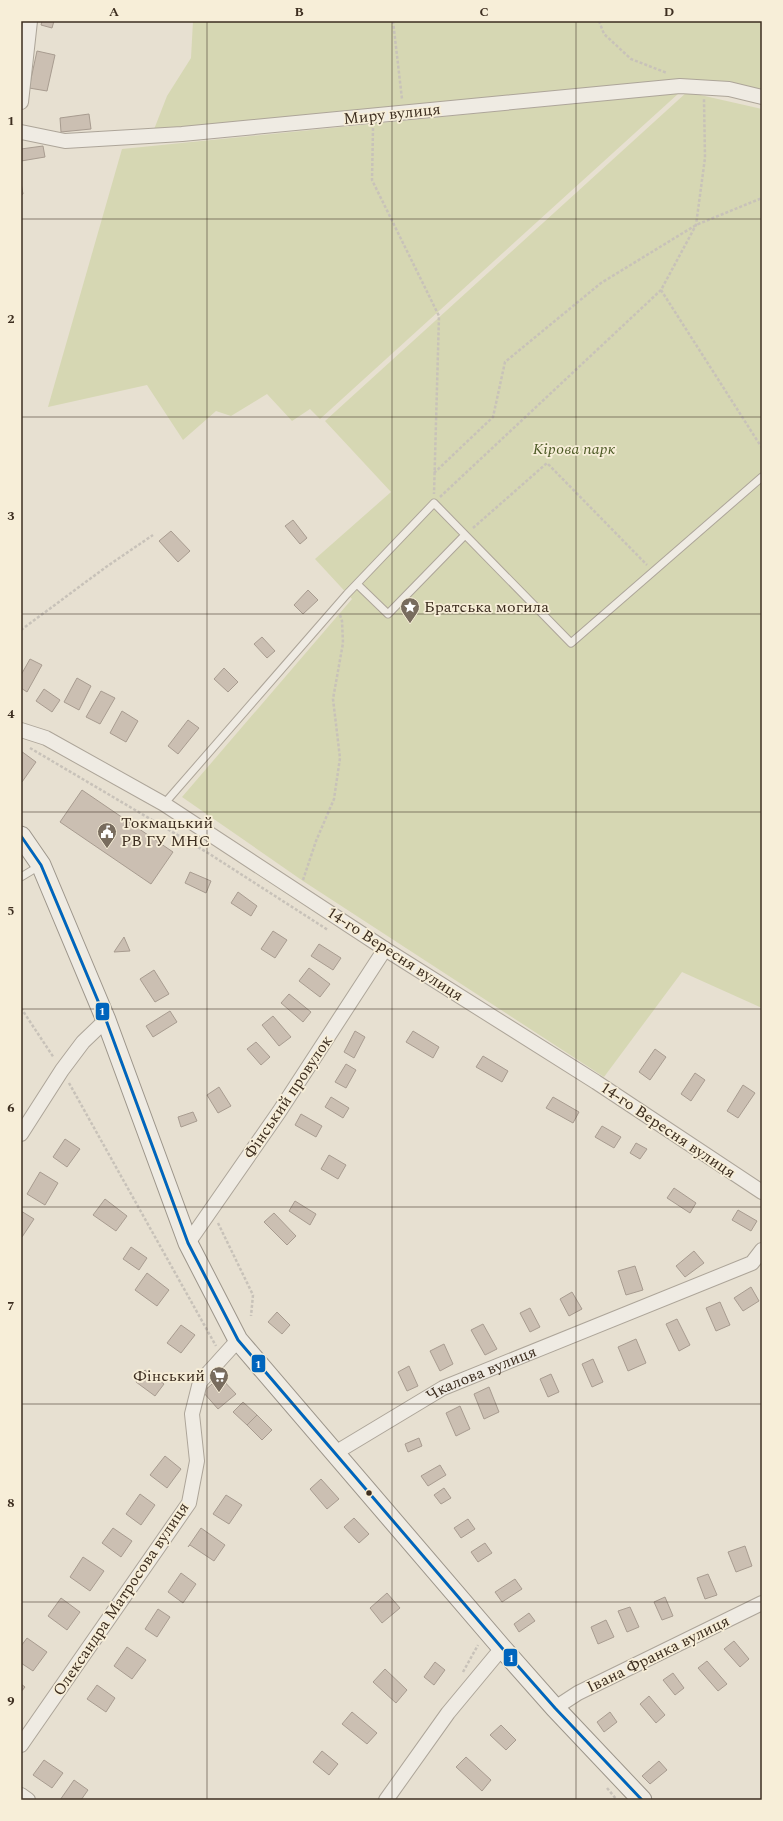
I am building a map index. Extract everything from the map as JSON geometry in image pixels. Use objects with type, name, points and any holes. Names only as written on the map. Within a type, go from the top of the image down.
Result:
[{"type":"main road","points":[[21,836],[41,865],[106,1020],[227,1347],[335,1453],[554,1708],[642,1800]]},
{"type":"street","points":[[21,102],[30,21]]},
{"type":"street","name":"Миру вулиця","points":[[21,132],[65,141],[182,134],[403,114],[680,86],[729,89],[762,98]]},
{"type":"street","name":"14-го Вересня вулиця","points":[[21,730],[46,738],[164,804],[385,949],[596,1082],[762,1192]]},
{"type":"street","name":"Фінський провулок","points":[[188,1243],[279,1112],[385,949]]},
{"type":"street","points":[[21,1134],[62,1070],[83,1042],[106,1020]]},
{"type":"street","name":"Чкалова вулиця","points":[[335,1453],[443,1388],[752,1263],[762,1250]]},
{"type":"street","name":"Олександра Матросова вулиця","points":[[21,1745],[189,1503],[197,1461],[192,1414],[200,1382],[227,1347]]},
{"type":"street","name":"Івана Франка вулиця","points":[[554,1708],[578,1693],[762,1603]]},
{"type":"street","points":[[386,1800],[448,1713],[502,1648]]},
{"type":"street","points":[[21,1795],[28,1800]]},
{"type":"lane","points":[[164,804],[337,606],[434,503],[571,643],[762,477]]},
{"type":"lane","points":[[357,584],[388,614],[465,535]]},
{"type":"lane","points":[[21,877],[41,865]]},
{"type":"path","points":[[393,21],[403,114]]},
{"type":"path","points":[[600,21],[604,34],[631,59],[675,76]]},
{"type":"path","points":[[434,503],[660,290],[696,225],[705,158],[704,87]]},
{"type":"path","points":[[374,116],[372,180],[439,316],[434,503]]},
{"type":"path","points":[[434,473],[493,417],[505,362],[600,283],[696,225],[762,198]]},
{"type":"path","points":[[660,290],[762,448]]},
{"type":"path","points":[[465,535],[547,463],[653,572]]},
{"type":"path","points":[[21,630],[106,567],[153,535]]},
{"type":"path","points":[[297,910],[302,894],[303,881],[316,841],[334,799],[340,758],[333,698],[343,643],[342,621],[337,606]]},
{"type":"path","points":[[21,1008],[62,1070],[227,1347],[212,1352]]},
{"type":"path","points":[[222,1217],[218,1223],[253,1295],[251,1316]]},
{"type":"green space","points":[[193,21],[762,21],[762,90],[731,82],[153,132],[167,96],[191,58]]},
{"type":"green space","name":"Кірова парк","points":[[687,92],[762,109],[762,1008],[682,972],[604,1077],[303,881],[182,797],[352,599],[315,559],[391,492],[325,421]]},
{"type":"green space","points":[[679,93],[320,419],[310,409],[292,421],[267,394],[231,416],[216,411],[183,440],[147,385],[48,407],[122,149]]},
{"type":"building","points":[[42,21],[54,21],[52,28],[41,25]]},
{"type":"building","points":[[37,51],[55,55],[47,91],[29,88]]},
{"type":"building","points":[[89,114],[91,129],[61,132],[60,118]]},
{"type":"building","points":[[43,146],[45,157],[21,161],[21,149]]},
{"type":"building","points":[[21,183],[23,194],[21,195]]},
{"type":"building","points":[[293,520],[307,538],[300,544],[285,526]]},
{"type":"building","points":[[171,531],[190,551],[178,562],[159,541]]},
{"type":"building","points":[[308,590],[318,600],[303,614],[294,605]]},
{"type":"building","points":[[262,637],[275,651],[267,658],[254,644]]},
{"type":"building","points":[[30,659],[42,665],[27,692],[21,688],[21,675]]},
{"type":"building","points":[[224,668],[238,682],[228,692],[214,679]]},
{"type":"building","points":[[77,678],[91,686],[79,710],[64,702]]},
{"type":"building","points":[[44,689],[60,700],[52,712],[36,701]]},
{"type":"building","points":[[101,691],[115,698],[100,724],[86,717]]},
{"type":"building","points":[[122,711],[138,721],[126,742],[110,733]]},
{"type":"building","points":[[188,720],[199,728],[178,754],[168,746]]},
{"type":"building","points":[[21,751],[36,762],[22,782],[21,781]]},
{"type":"building","points":[[82,790],[173,852],[151,884],[60,822]]},
{"type":"building","points":[[190,872],[211,881],[206,893],[185,883]]},
{"type":"building","points":[[238,892],[257,906],[251,916],[231,903]]},
{"type":"building","points":[[273,931],[287,940],[275,958],[261,949]]},
{"type":"building","points":[[124,937],[130,951],[114,952]]},
{"type":"building","points":[[319,944],[341,958],[333,970],[311,956]]},
{"type":"building","points":[[309,968],[330,984],[320,997],[299,981]]},
{"type":"building","points":[[154,970],[169,994],[155,1002],[140,979]]},
{"type":"building","points":[[289,994],[311,1012],[303,1022],[281,1003]]},
{"type":"building","points":[[170,1011],[177,1022],[153,1037],[146,1026]]},
{"type":"building","points":[[273,1016],[291,1037],[279,1046],[262,1025]]},
{"type":"building","points":[[355,1031],[365,1037],[354,1058],[344,1052]]},
{"type":"building","points":[[413,1031],[439,1047],[433,1058],[406,1042]]},
{"type":"building","points":[[256,1042],[270,1057],[261,1065],[247,1049]]},
{"type":"building","points":[[655,1049],[666,1057],[650,1080],[639,1072]]},
{"type":"building","points":[[483,1056],[508,1071],[502,1082],[476,1067]]},
{"type":"building","points":[[346,1064],[356,1070],[346,1088],[335,1082]]},
{"type":"building","points":[[695,1073],[705,1080],[691,1101],[681,1094]]},
{"type":"building","points":[[743,1085],[755,1093],[738,1118],[727,1111]]},
{"type":"building","points":[[219,1087],[231,1106],[218,1113],[207,1095]]},
{"type":"building","points":[[331,1097],[349,1108],[343,1118],[325,1107]]},
{"type":"building","points":[[553,1097],[579,1112],[573,1123],[546,1108]]},
{"type":"building","points":[[193,1112],[197,1121],[181,1127],[178,1117]]},
{"type":"building","points":[[301,1114],[322,1126],[316,1137],[295,1125]]},
{"type":"building","points":[[602,1126],[621,1137],[614,1148],[595,1137]]},
{"type":"building","points":[[65,1139],[80,1149],[67,1167],[53,1157]]},
{"type":"building","points":[[636,1143],[647,1149],[640,1159],[630,1153]]},
{"type":"building","points":[[329,1155],[346,1165],[338,1179],[321,1169]]},
{"type":"building","points":[[40,1172],[58,1183],[45,1205],[27,1194]]},
{"type":"building","points":[[674,1188],[696,1203],[690,1213],[667,1198]]},
{"type":"building","points":[[105,1199],[127,1216],[116,1231],[93,1215]]},
{"type":"building","points":[[295,1201],[316,1214],[310,1225],[289,1211]]},
{"type":"building","points":[[738,1210],[757,1221],[751,1231],[732,1220]]},
{"type":"building","points":[[21,1211],[34,1219],[22,1237],[21,1236]]},
{"type":"building","points":[[274,1213],[296,1236],[287,1245],[264,1222]]},
{"type":"building","points":[[131,1247],[147,1258],[139,1270],[123,1259]]},
{"type":"building","points":[[694,1251],[704,1263],[685,1277],[676,1266]]},
{"type":"building","points":[[635,1266],[643,1290],[626,1295],[618,1271]]},
{"type":"building","points":[[147,1273],[169,1290],[157,1306],[135,1290]]},
{"type":"building","points":[[751,1287],[759,1301],[743,1311],[734,1298]]},
{"type":"building","points":[[572,1292],[582,1309],[569,1316],[560,1299]]},
{"type":"building","points":[[720,1302],[730,1325],[716,1331],[706,1308]]},
{"type":"building","points":[[530,1308],[540,1327],[530,1332],[520,1313]]},
{"type":"building","points":[[277,1312],[290,1325],[282,1334],[268,1322]]},
{"type":"building","points":[[677,1319],[690,1345],[679,1351],[666,1324]]},
{"type":"building","points":[[483,1324],[497,1349],[485,1355],[471,1330]]},
{"type":"building","points":[[181,1325],[195,1335],[181,1353],[167,1343]]},
{"type":"building","points":[[636,1339],[646,1363],[628,1371],[618,1347]]},
{"type":"building","points":[[444,1344],[453,1364],[440,1371],[430,1351]]},
{"type":"building","points":[[593,1359],[603,1382],[592,1387],[582,1364]]},
{"type":"building","points":[[409,1366],[418,1386],[407,1391],[398,1372]]},
{"type":"building","points":[[145,1370],[164,1384],[155,1396],[136,1382]]},
{"type":"building","points":[[551,1374],[559,1392],[548,1397],[540,1379]]},
{"type":"building","name":"Фінський","points":[[220,1377],[236,1394],[218,1409],[203,1392]]},
{"type":"building","points":[[489,1387],[499,1412],[484,1419],[474,1394]]},
{"type":"building","points":[[243,1402],[257,1415],[247,1425],[233,1412]]},
{"type":"building","points":[[460,1406],[470,1429],[456,1436],[446,1413]]},
{"type":"building","points":[[257,1415],[272,1430],[262,1440],[247,1425]]},
{"type":"building","points":[[419,1438],[422,1446],[408,1452],[405,1444]]},
{"type":"building","points":[[165,1456],[181,1469],[167,1488],[150,1475]]},
{"type":"building","points":[[440,1465],[446,1475],[428,1486],[421,1476]]},
{"type":"building","points":[[321,1479],[339,1499],[327,1509],[310,1489]]},
{"type":"building","points":[[444,1488],[451,1498],[441,1504],[434,1495]]},
{"type":"building","points":[[140,1494],[155,1505],[141,1525],[126,1514]]},
{"type":"building","points":[[226,1495],[242,1505],[229,1524],[213,1514]]},
{"type":"building","points":[[354,1518],[369,1534],[359,1543],[344,1527]]},
{"type":"building","points":[[468,1519],[475,1529],[461,1538],[454,1528]]},
{"type":"building","points":[[113,1528],[132,1541],[121,1557],[102,1543]]},
{"type":"building","points":[[201,1528],[225,1545],[214,1561],[190,1545],[188,1547]]},
{"type":"building","points":[[485,1543],[492,1553],[478,1562],[471,1552]]},
{"type":"building","points":[[745,1546],[752,1566],[736,1572],[728,1552]]},
{"type":"building","points":[[83,1557],[104,1571],[90,1591],[70,1577]]},
{"type":"building","points":[[181,1573],[196,1584],[183,1603],[168,1592]]},
{"type":"building","points":[[708,1574],[717,1595],[705,1599],[697,1578]]},
{"type":"building","points":[[515,1579],[522,1589],[502,1602],[495,1592]]},
{"type":"building","points":[[387,1593],[400,1608],[382,1623],[370,1608]]},
{"type":"building","points":[[665,1597],[673,1616],[662,1620],[654,1602]]},
{"type":"building","points":[[61,1598],[80,1612],[67,1630],[48,1616]]},
{"type":"building","points":[[630,1607],[639,1627],[627,1632],[618,1611]]},
{"type":"building","points":[[158,1609],[170,1617],[157,1637],[145,1629]]},
{"type":"building","points":[[529,1613],[535,1621],[519,1632],[514,1624]]},
{"type":"building","points":[[606,1620],[614,1637],[598,1644],[591,1627]]},
{"type":"building","points":[[27,1638],[47,1652],[33,1671],[21,1663],[21,1646]]},
{"type":"building","points":[[734,1641],[749,1659],[740,1667],[724,1649]]},
{"type":"building","points":[[127,1647],[146,1660],[132,1679],[114,1666]]},
{"type":"building","points":[[707,1661],[727,1684],[718,1691],[698,1668]]},
{"type":"building","points":[[435,1662],[445,1670],[434,1685],[424,1677]]},
{"type":"building","points":[[385,1669],[407,1690],[396,1703],[373,1682]]},
{"type":"building","points":[[673,1673],[684,1688],[675,1695],[663,1680]]},
{"type":"building","points":[[21,1684],[25,1687],[21,1692]]},
{"type":"building","points":[[97,1685],[115,1698],[106,1712],[87,1699]]},
{"type":"building","points":[[649,1696],[665,1715],[656,1723],[640,1704]]},
{"type":"building","points":[[352,1712],[377,1733],[367,1744],[342,1724]]},
{"type":"building","points":[[610,1712],[617,1722],[604,1732],[597,1722]]},
{"type":"building","points":[[501,1725],[516,1740],[506,1750],[490,1735]]},
{"type":"building","points":[[322,1751],[338,1764],[329,1775],[313,1762]]},
{"type":"building","points":[[466,1757],[491,1780],[482,1791],[456,1767]]},
{"type":"building","points":[[44,1760],[63,1773],[52,1788],[33,1775]]},
{"type":"building","points":[[659,1761],[667,1770],[650,1784],[642,1776]]},
{"type":"building","points":[[74,1780],[88,1790],[81,1800],[60,1800]]},
{"type":"transit line","name":"1","points":[[21,836],[41,865],[106,1020],[188,1243],[238,1340],[502,1648],[555,1708],[642,1800]]},
{"type":"place","name":"Братська могила","points":[[410,624]]},
{"type":"place","name":"Токмацький РВ ГУ МНС","points":[[107,849]]},
{"type":"place","name":"Фінський","points":[[219,1393]]}]
